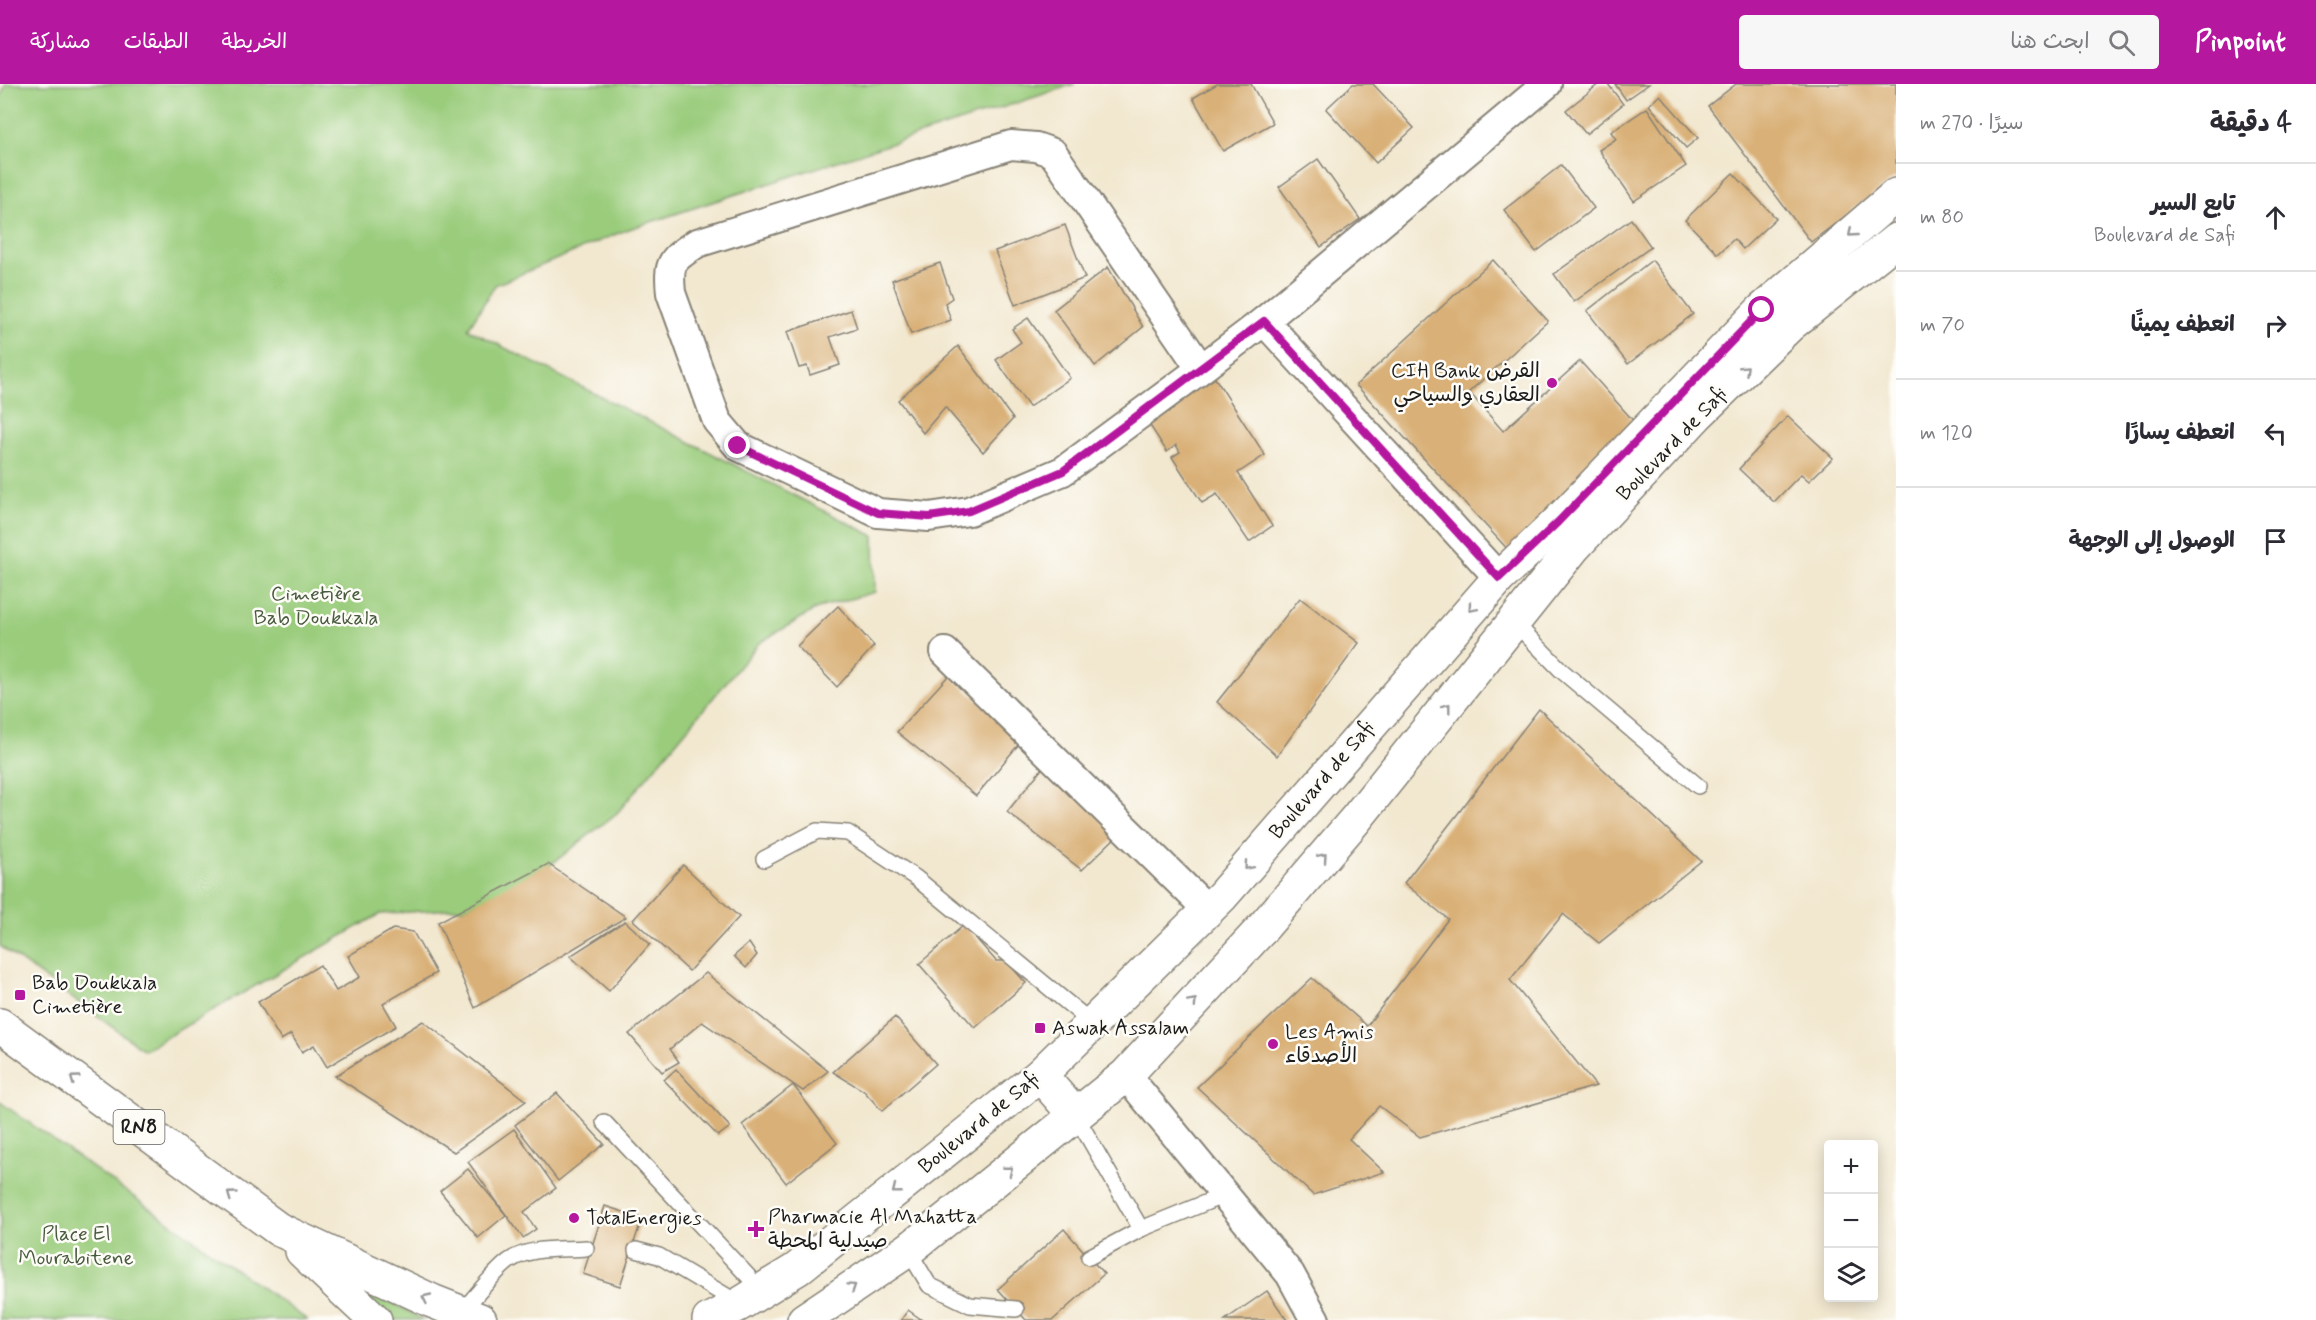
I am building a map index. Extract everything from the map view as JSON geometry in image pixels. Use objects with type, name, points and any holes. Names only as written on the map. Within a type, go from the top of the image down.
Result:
[{"type":"main road","name":"Boulevard de Safi","points":[[804,1320],[908,1250],[1126,1075],[1259,932],[1414,749],[1514,622],[1566,535],[1762,310],[1895,202]]},
{"type":"main road","name":"Boulevard de Safi","points":[[709,1320],[751,1297],[806,1262],[1040,1075],[1215,903],[1499,578],[1566,535],[1697,415],[1782,333],[1896,240]]},
{"type":"main road","points":[[1215,903],[1259,932]]},
{"type":"main road","name":"RN8","points":[[0,1025],[278,1229],[470,1317]]},
{"type":"main road","points":[[1040,1075],[1076,1116]]},
{"type":"main road","points":[[278,1229],[375,1320]]},
{"type":"street","points":[[1202,369],[1053,153],[1036,147],[1011,145],[697,243],[675,257],[669,273],[671,293],[717,421],[738,446],[878,513],[929,517],[969,511],[1063,471],[1202,369],[1264,321],[1547,84]]},
{"type":"street","points":[[1264,321],[1499,578]]},
{"type":"street","points":[[945,652],[1215,903]]},
{"type":"street","points":[[1126,1075],[1227,1194],[1290,1274],[1315,1320]]},
{"type":"lane","points":[[1514,622],[1562,671],[1698,786]]},
{"type":"lane","points":[[764,858],[817,831],[848,833],[916,878],[1092,1023]]},
{"type":"lane","points":[[1076,1116],[1141,1229]]},
{"type":"lane","points":[[604,1122],[751,1297]]},
{"type":"lane","points":[[1089,1257],[1141,1229],[1227,1194]]},
{"type":"lane","points":[[470,1317],[508,1262],[523,1254],[536,1251],[586,1248]]},
{"type":"lane","points":[[636,1250],[658,1256],[751,1297]]},
{"type":"lane","points":[[908,1250],[928,1285],[970,1305],[1016,1309]]},
{"type":"green space","name":"Cimetière Bab Doukkala","points":[[6,84],[1075,84],[626,230],[495,285],[468,329],[874,536],[875,592],[818,608],[759,643],[617,813],[544,870],[465,908],[380,914],[144,1050],[0,946],[0,98]]},
{"type":"green space","name":"Place El Mourabitene","points":[[0,1102],[306,1319],[308,1320],[0,1320]]},
{"type":"green space","points":[[350,1279],[424,1320],[390,1320]]},
{"type":"building","points":[[1217,84],[1251,84],[1273,123],[1223,151],[1193,98]]},
{"type":"building","points":[[1353,84],[1373,84],[1414,128],[1376,163],[1326,109]]},
{"type":"building","points":[[1599,84],[1608,84],[1623,104],[1586,134],[1566,110]]},
{"type":"building","points":[[1615,84],[1649,84],[1626,100]]},
{"type":"building","points":[[1736,84],[1896,84],[1896,177],[1811,242],[1708,106]]},
{"type":"building","points":[[1660,95],[1698,138],[1686,148],[1649,105]]},
{"type":"building","points":[[1647,108],[1686,166],[1634,201],[1599,150],[1616,139],[1611,132]]},
{"type":"building","points":[[1318,159],[1360,219],[1321,247],[1279,187]]},
{"type":"building","points":[[1561,165],[1594,208],[1536,252],[1504,210]]},
{"type":"building","points":[[1733,173],[1776,218],[1743,249],[1734,239],[1718,254],[1685,220]]},
{"type":"building","points":[[1631,219],[1651,247],[1574,302],[1554,274]]},
{"type":"building","points":[[1065,225],[1085,278],[1015,305],[995,251]]},
{"type":"building","points":[[1493,260],[1548,321],[1469,392],[1503,431],[1580,361],[1638,426],[1512,554],[1356,385]]},
{"type":"building","points":[[1652,260],[1693,314],[1628,364],[1587,311]]},
{"type":"building","points":[[940,263],[952,298],[945,303],[951,320],[911,334],[892,280]]},
{"type":"building","points":[[1108,267],[1143,327],[1095,366],[1054,310]]},
{"type":"building","points":[[851,310],[857,328],[830,337],[840,365],[810,375],[807,366],[799,368],[787,332]]},
{"type":"building","points":[[1028,318],[1070,378],[1029,407],[996,360],[1021,342],[1012,329]]},
{"type":"building","points":[[958,346],[1013,419],[983,452],[945,407],[923,433],[898,400]]},
{"type":"building","points":[[1215,378],[1265,455],[1238,473],[1272,526],[1249,542],[1217,494],[1202,503],[1172,457],[1180,452],[1176,445],[1167,452],[1149,424],[1191,388],[1195,391]]},
{"type":"building","points":[[1788,416],[1833,458],[1809,481],[1801,474],[1774,502],[1739,469]]},
{"type":"building","points":[[1300,598],[1359,643],[1277,756],[1217,702]]},
{"type":"building","points":[[838,606],[874,646],[837,687],[797,646]]},
{"type":"building","points":[[949,675],[1023,739],[976,796],[897,732]]},
{"type":"building","points":[[1539,709],[1701,861],[1599,943],[1563,914],[1510,980],[1596,1086],[1420,1137],[1379,1106],[1349,1139],[1384,1172],[1313,1195],[1197,1087],[1312,978],[1367,1026],[1448,919],[1404,883]]},
{"type":"building","points":[[1049,760],[1125,828],[1082,870],[1007,812]]},
{"type":"building","points":[[548,864],[626,917],[475,1008],[438,922]]},
{"type":"building","points":[[683,865],[739,917],[689,971],[633,920]]},
{"type":"building","points":[[625,921],[650,944],[609,991],[570,956]]},
{"type":"building","points":[[964,925],[996,961],[1006,961],[1026,983],[975,1028],[919,964]]},
{"type":"building","points":[[393,929],[413,932],[436,973],[383,1004],[396,1026],[327,1067],[314,1045],[302,1052],[291,1034],[281,1040],[258,1002],[320,965],[336,991],[360,977],[348,956]]},
{"type":"building","points":[[749,943],[757,955],[746,968],[734,956]]},
{"type":"building","points":[[706,973],[828,1071],[803,1091],[702,1022],[670,1049],[679,1062],[662,1072],[629,1034]]},
{"type":"building","points":[[895,1017],[936,1064],[882,1111],[864,1091],[833,1072]]},
{"type":"building","points":[[423,1021],[526,1101],[454,1152],[335,1076]]},
{"type":"building","points":[[676,1069],[730,1127],[718,1136],[664,1080]]},
{"type":"building","points":[[793,1085],[837,1143],[786,1183],[742,1125]]},
{"type":"building","points":[[557,1093],[604,1144],[558,1181],[515,1125]]},
{"type":"building","points":[[514,1129],[556,1188],[524,1212],[536,1229],[523,1238],[468,1162]]},
{"type":"building","points":[[468,1169],[506,1215],[478,1238],[440,1191]]},
{"type":"building","points":[[605,1206],[642,1218],[620,1286],[583,1274]]},
{"type":"building","points":[[1064,1229],[1104,1274],[1053,1320],[1026,1320],[998,1289]]},
{"type":"building","points":[[1267,1291],[1287,1320],[1225,1320]]},
{"type":"building","points":[[908,1310],[922,1320],[901,1320]]},
{"type":"place","name":"CIH Bank القرض العقاري والسياحي","points":[[1552,383]]},
{"type":"place","name":"Bab Doukkala Cimetière","points":[[20,995]]},
{"type":"place","name":"Aswak Assalam","points":[[1040,1028]]},
{"type":"place","name":"Les Amis الأصدقاء","points":[[1273,1044]]},
{"type":"place","name":"TotalEnergies","points":[[574,1218]]},
{"type":"place","name":"Pharmacie Al Mahatta صيدلية المحطة","points":[[756,1229]]},
{"type":"route","points":[[738,446],[878,513],[929,517],[969,511],[1063,471],[1264,321],[1499,578],[1558,522],[1762,310]]}]
